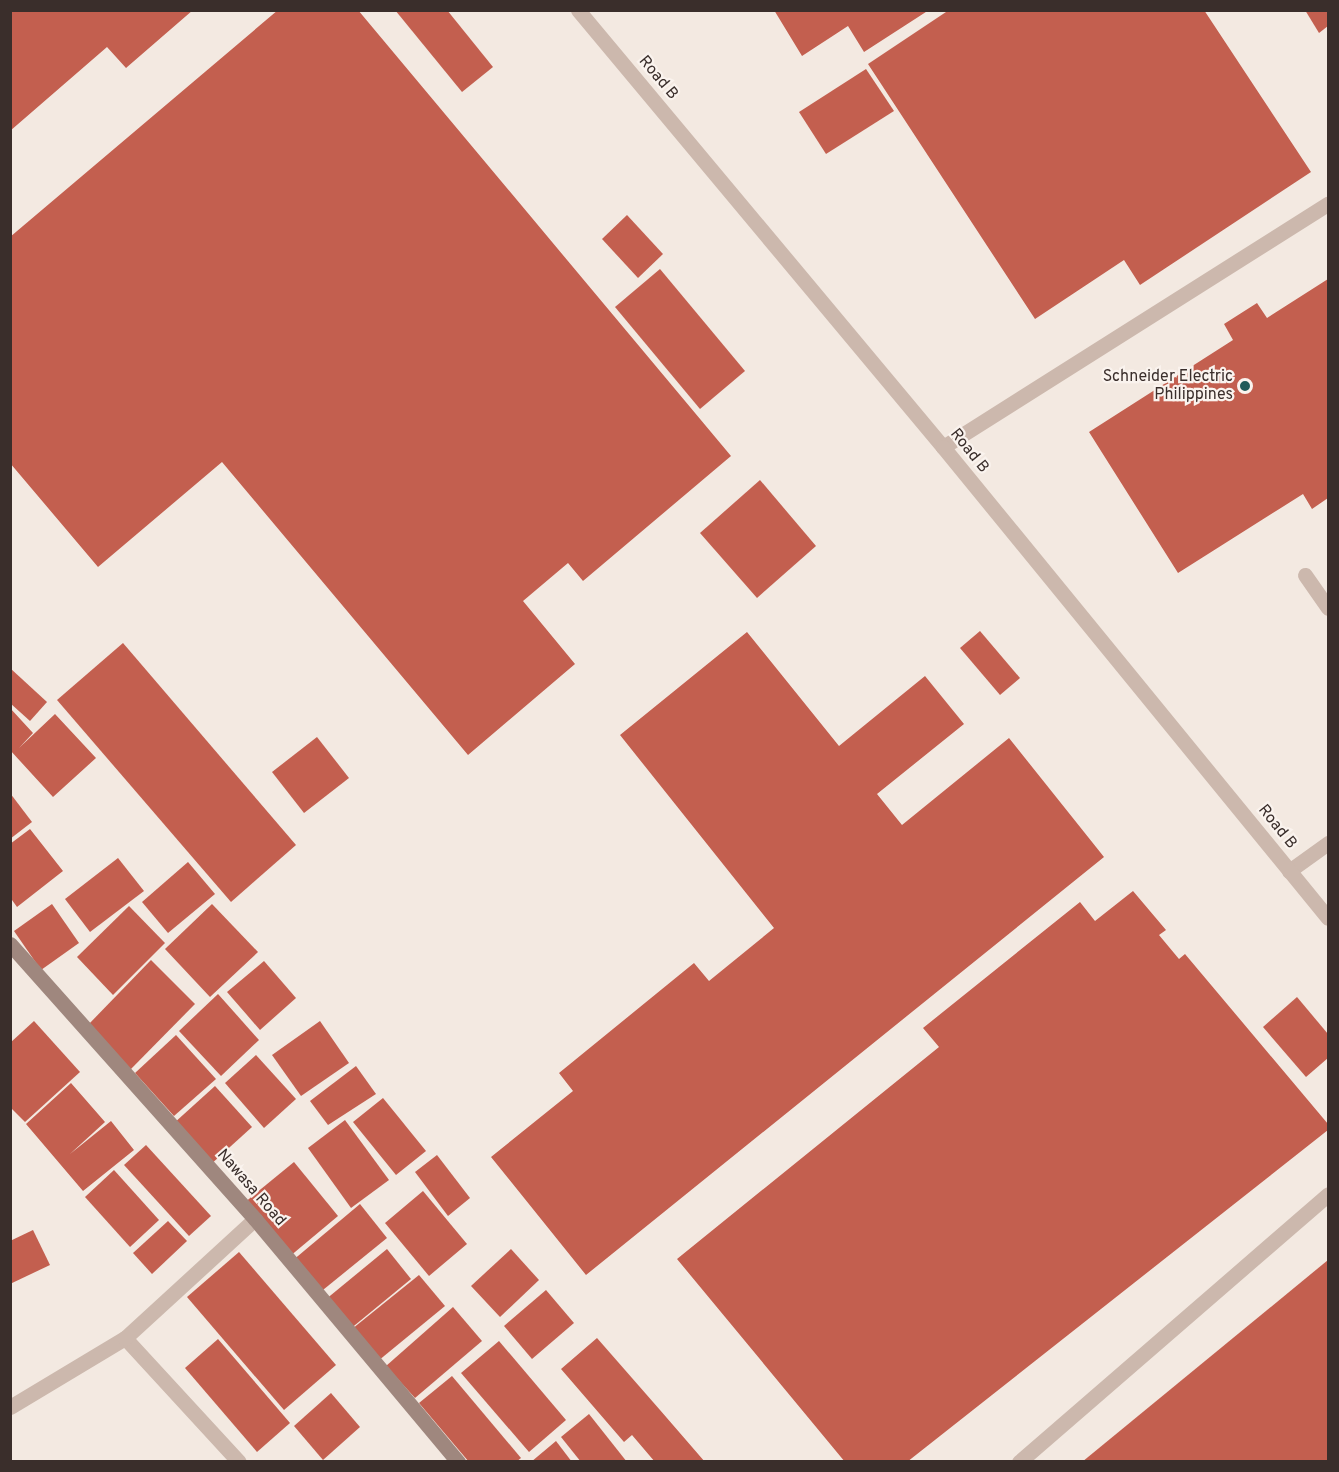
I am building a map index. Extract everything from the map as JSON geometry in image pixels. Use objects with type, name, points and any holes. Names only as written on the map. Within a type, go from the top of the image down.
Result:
[{"type":"street","name":"Road B","points":[[578,10],[943,447],[1329,918]]},
{"type":"street","points":[[943,447],[1329,204]]},
{"type":"street","points":[[1305,575],[1329,608]]},
{"type":"street","points":[[1290,871],[1329,843]]},
{"type":"street","name":"Nawasa Road","points":[[10,944],[255,1219],[458,1461]]},
{"type":"street","points":[[1019,1461],[1329,1194]]},
{"type":"street","points":[[10,1407],[125,1338],[255,1219]]},
{"type":"street","points":[[125,1338],[238,1461]]},
{"type":"building","points":[[10,10],[193,10],[126,68],[107,47],[10,131]]},
{"type":"building","points":[[278,10],[358,10],[731,456],[583,581],[568,563],[523,601],[575,664],[468,755],[222,462],[98,567],[10,463],[10,237]]},
{"type":"building","points":[[395,10],[447,10],[493,67],[462,92]]},
{"type":"building","points":[[774,10],[929,10],[864,52],[848,26],[802,56]]},
{"type":"building","points":[[949,10],[1204,10],[1311,172],[1140,285],[1124,260],[1035,319],[868,64]]},
{"type":"building","points":[[1305,10],[1328,10],[1328,26],[1319,33]]},
{"type":"building","points":[[866,69],[894,111],[826,154],[799,112]]},
{"type":"building","points":[[627,215],[663,254],[638,278],[602,239]]},
{"type":"building","points":[[660,269],[745,371],[700,409],[615,307]]},
{"type":"building","name":"Schneider Electric Philippines","points":[[1328,279],[1328,498],[1312,509],[1303,494],[1178,573],[1089,432],[1233,340],[1224,324],[1257,303],[1267,318]]},
{"type":"building","points":[[760,480],[816,546],[757,598],[700,533]]},
{"type":"building","points":[[980,631],[1020,678],[1000,695],[960,648]]},
{"type":"building","points":[[747,632],[839,746],[925,676],[964,724],[877,794],[902,825],[1009,738],[1104,857],[586,1275],[491,1157],[573,1091],[559,1073],[694,963],[709,981],[774,928],[620,735]]},
{"type":"building","points":[[123,643],[296,845],[231,902],[57,700]]},
{"type":"building","points":[[10,668],[47,702],[30,721],[10,703]]},
{"type":"building","points":[[10,708],[33,733],[19,748],[55,714],[96,758],[53,797],[10,750]]},
{"type":"building","points":[[317,737],[349,778],[304,813],[272,772]]},
{"type":"building","points":[[10,793],[32,822],[10,839]]},
{"type":"building","points":[[30,829],[63,871],[17,907],[12,900],[10,902],[10,844]]},
{"type":"building","points":[[118,858],[144,891],[90,932],[65,899]]},
{"type":"building","points":[[188,862],[215,894],[168,933],[142,902]]},
{"type":"building","points":[[1133,891],[1166,930],[1159,935],[1179,959],[1185,954],[1328,1124],[1328,1130],[907,1462],[845,1462],[677,1259],[939,1047],[923,1028],[1080,902],[1095,921]]},
{"type":"building","points":[[52,904],[79,943],[41,970],[14,931]]},
{"type":"building","points":[[212,904],[258,952],[210,997],[165,949]]},
{"type":"building","points":[[129,906],[165,943],[113,995],[77,957]]},
{"type":"building","points":[[151,960],[195,1004],[130,1070],[87,1026]]},
{"type":"building","points":[[264,961],[296,998],[260,1030],[227,992]]},
{"type":"building","points":[[218,994],[259,1040],[221,1076],[179,1031]]},
{"type":"building","points":[[1297,997],[1328,1034],[1328,1058],[1306,1077],[1263,1027]]},
{"type":"building","points":[[34,1021],[80,1072],[25,1122],[10,1107],[10,1043]]},
{"type":"building","points":[[320,1021],[349,1063],[301,1096],[272,1055]]},
{"type":"building","points":[[176,1035],[216,1079],[174,1116],[135,1073]]},
{"type":"building","points":[[256,1055],[296,1099],[264,1128],[225,1083]]},
{"type":"building","points":[[356,1066],[376,1094],[328,1125],[310,1101]]},
{"type":"building","points":[[71,1083],[105,1122],[70,1154],[111,1121],[134,1150],[83,1191],[26,1124]]},
{"type":"building","points":[[215,1086],[252,1127],[209,1166],[173,1124]]},
{"type":"building","points":[[383,1098],[426,1151],[396,1175],[353,1122]]},
{"type":"building","points":[[345,1120],[389,1180],[351,1208],[308,1148]]},
{"type":"building","points":[[146,1145],[211,1216],[189,1236],[124,1165]]},
{"type":"building","points":[[437,1155],[470,1198],[448,1216],[415,1172]]},
{"type":"building","points":[[294,1162],[338,1216],[289,1257],[244,1203]]},
{"type":"building","points":[[114,1170],[159,1220],[130,1247],[85,1197]]},
{"type":"building","points":[[423,1191],[467,1244],[429,1276],[385,1223]]},
{"type":"building","points":[[360,1204],[387,1238],[318,1294],[292,1261]]},
{"type":"building","points":[[168,1221],[187,1241],[152,1274],[133,1253]]},
{"type":"building","points":[[33,1230],[50,1265],[10,1284],[10,1241]]},
{"type":"building","points":[[387,1249],[411,1279],[349,1330],[325,1300]]},
{"type":"building","points":[[511,1249],[539,1280],[500,1317],[471,1286]]},
{"type":"building","points":[[239,1252],[336,1365],[284,1410],[187,1297]]},
{"type":"building","points":[[1328,1260],[1328,1462],[1082,1462]]},
{"type":"building","points":[[419,1275],[445,1306],[378,1361],[352,1329]]},
{"type":"building","points":[[546,1290],[574,1323],[532,1359],[504,1326]]},
{"type":"building","points":[[453,1307],[482,1341],[415,1398],[386,1366]]},
{"type":"building","points":[[597,1338],[705,1462],[655,1462],[632,1435],[624,1442],[561,1369]]},
{"type":"building","points":[[218,1339],[290,1423],[257,1452],[185,1368]]},
{"type":"building","points":[[499,1341],[566,1420],[529,1452],[461,1373]]},
{"type":"building","points":[[452,1376],[521,1458],[516,1462],[469,1462],[419,1403]]},
{"type":"building","points":[[331,1393],[360,1427],[323,1460],[294,1426]]},
{"type":"building","points":[[589,1414],[627,1462],[581,1462],[561,1437]]},
{"type":"building","points":[[556,1441],[572,1462],[531,1462]]},
{"type":"place","name":"Schneider Electric Philippines","points":[[1245,386]]}]
